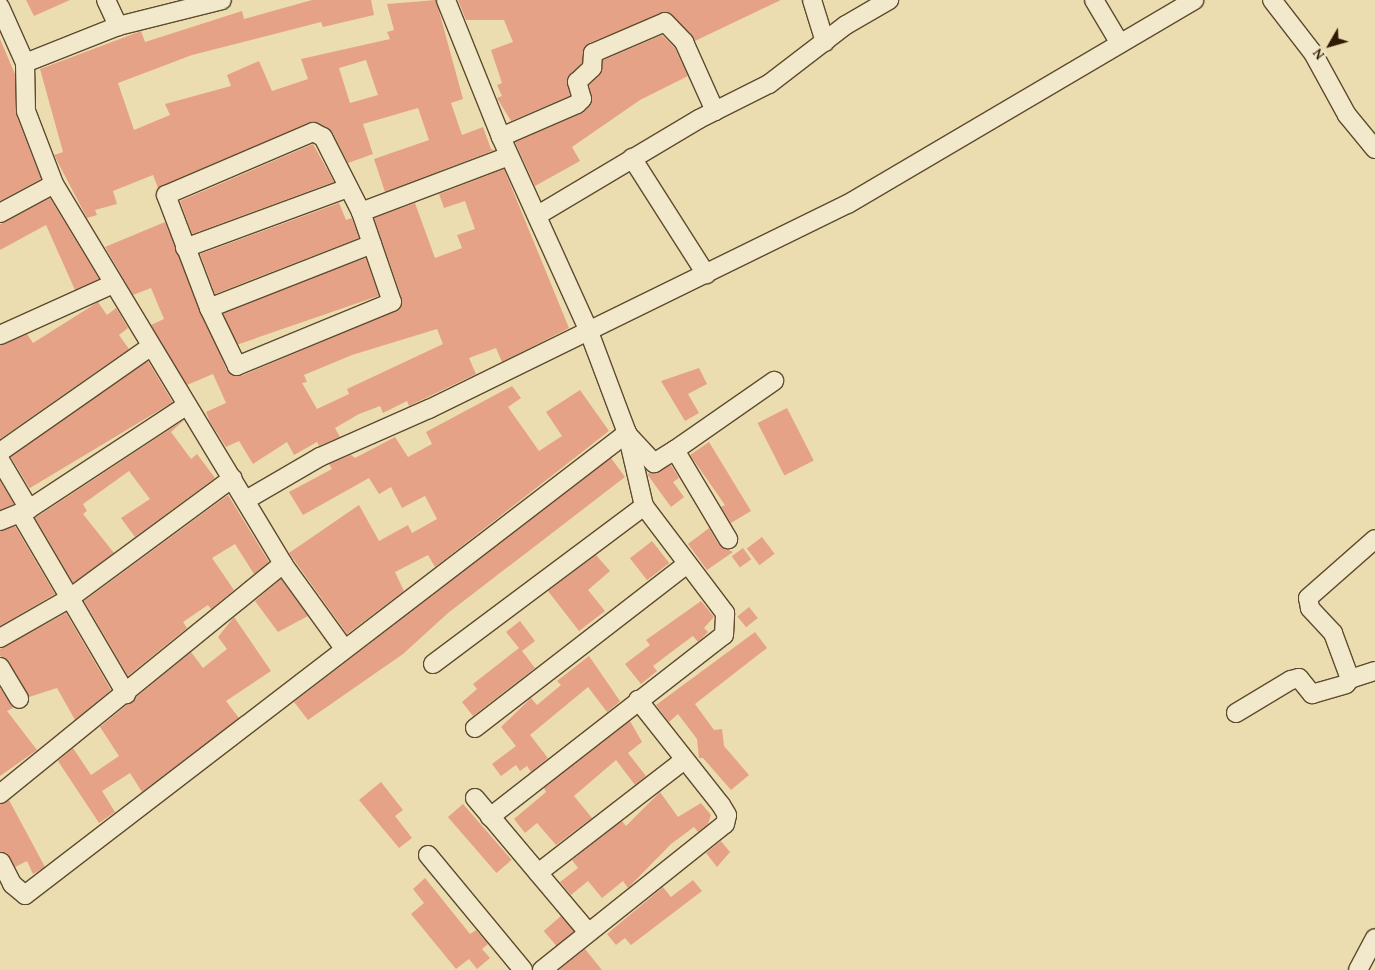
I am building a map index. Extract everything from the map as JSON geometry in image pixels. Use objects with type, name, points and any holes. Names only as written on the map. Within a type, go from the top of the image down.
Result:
[{"type":"street","points":[[106,0],[118,26]]},
{"type":"street","points":[[25,62],[118,26],[222,0]]},
{"type":"street","points":[[446,0],[509,156],[538,215],[588,329],[627,433],[644,506],[686,565],[725,613],[724,635],[490,817]]},
{"type":"street","points":[[812,0],[824,42]]},
{"type":"street","points":[[538,215],[632,158],[784,75],[824,42],[889,0]]},
{"type":"street","points":[[1094,0],[1119,42]]},
{"type":"street","points":[[246,500],[320,457],[706,274],[848,204],[1119,42],[1194,0]]},
{"type":"street","points":[[1272,0],[1313,53],[1347,115],[1375,149]]},
{"type":"street","points":[[0,7],[25,62],[26,111],[54,184],[150,347],[233,478],[283,564],[343,647]]},
{"type":"street","points":[[501,137],[577,104],[582,99],[577,82],[592,68],[593,53],[666,22],[684,42],[715,111]]},
{"type":"street","points":[[313,132],[323,137],[348,188],[361,212],[391,305],[240,366],[231,360],[209,308],[166,199],[169,191],[313,132]]},
{"type":"street","points":[[361,212],[509,156]]},
{"type":"street","points":[[632,158],[706,274]]},
{"type":"street","points":[[0,213],[54,184]]},
{"type":"street","points":[[185,248],[348,188]]},
{"type":"street","points":[[209,308],[372,244]]},
{"type":"street","points":[[0,335],[114,284]]},
{"type":"street","points":[[0,452],[150,347]]},
{"type":"street","points":[[627,433],[654,463],[774,381]]},
{"type":"street","points":[[0,520],[24,511],[186,406]]},
{"type":"street","points":[[1,862],[12,884],[25,894],[343,647],[627,433]]},
{"type":"street","points":[[675,450],[728,539]]},
{"type":"street","points":[[0,460],[24,511],[70,598],[126,694]]},
{"type":"street","points":[[0,638],[70,598],[233,478]]},
{"type":"street","points":[[433,664],[644,506]]},
{"type":"street","points":[[1350,679],[1333,633],[1310,608],[1308,598],[1375,539]]},
{"type":"street","points":[[0,794],[126,694],[283,564]]},
{"type":"street","points":[[475,728],[686,565]]},
{"type":"street","points":[[0,667],[19,699]]},
{"type":"street","points":[[1236,713],[1290,680],[1299,678],[1312,694],[1375,671]]},
{"type":"street","points":[[542,970],[725,824],[727,815],[721,805],[638,700]]},
{"type":"street","points":[[538,873],[684,760]]},
{"type":"street","points":[[475,798],[588,932]]},
{"type":"street","points":[[428,855],[523,970]]},
{"type":"street","points":[[1358,970],[1375,938]]},
{"type":"building","points":[[26,0],[70,0],[34,16]]},
{"type":"building","points":[[312,0],[371,0],[374,15],[323,27],[321,22],[192,55],[118,83],[134,130],[170,115],[165,104],[231,86],[227,75],[259,61],[272,91],[308,79],[301,59],[390,39],[387,32],[394,30],[387,4],[436,0],[463,99],[451,103],[462,135],[483,127],[491,149],[495,150],[385,192],[374,159],[429,140],[418,108],[363,124],[373,154],[348,163],[332,132],[313,121],[158,188],[153,175],[113,191],[117,204],[95,210],[97,215],[87,218],[54,155],[63,152],[40,69],[141,31],[145,42],[242,11],[244,19]],"holes":[[[366,60],[378,95],[350,103],[339,68]]]},
{"type":"building","points":[[458,0],[781,0],[695,41],[667,12],[589,43],[582,63],[567,79],[570,96],[511,121],[497,98],[502,96],[497,85],[502,83],[491,50],[513,42],[504,20],[466,20]]},
{"type":"building","points":[[662,35],[675,48],[688,76],[640,100],[572,147],[580,161],[535,186],[515,142],[584,112],[592,101],[589,85],[600,75],[603,60]]},
{"type":"building","points":[[0,39],[15,74],[16,114],[41,179],[0,201]]},
{"type":"building","points":[[313,144],[334,182],[192,234],[180,201]]},
{"type":"building","points":[[504,169],[569,328],[502,362],[496,348],[469,358],[476,374],[409,406],[407,401],[383,413],[380,406],[359,414],[335,428],[340,437],[319,446],[317,442],[294,455],[287,442],[253,464],[239,441],[226,447],[210,422],[206,412],[226,403],[213,374],[187,385],[151,325],[164,319],[151,288],[133,295],[105,247],[165,222],[227,371],[241,376],[400,309],[402,299],[374,218],[415,203],[435,258],[462,248],[457,235],[475,229],[465,201],[444,208],[439,194]],"holes":[[[437,329],[443,344],[347,389],[349,394],[317,409],[302,383],[307,382],[304,375],[352,355]]]},
{"type":"building","points":[[50,198],[99,279],[75,290],[46,225],[0,250],[0,224]]},
{"type":"building","points":[[339,203],[346,220],[352,218],[359,238],[215,294],[200,254]]},
{"type":"building","points":[[366,258],[379,296],[234,346],[221,308]]},
{"type":"building","points":[[98,302],[107,315],[116,308],[128,328],[119,335],[129,349],[0,439],[0,345],[27,334],[33,343]]},
{"type":"building","points":[[148,361],[173,402],[30,488],[5,447]]},
{"type":"building","points":[[699,368],[707,384],[688,394],[699,413],[685,421],[661,381]]},
{"type":"building","points":[[512,386],[521,398],[508,407],[539,451],[562,436],[546,412],[580,390],[609,431],[435,567],[428,555],[395,572],[404,591],[347,634],[289,553],[359,505],[379,541],[408,525],[412,533],[437,519],[425,496],[402,508],[391,487],[379,494],[369,478],[303,515],[289,492],[332,469],[329,464],[351,455],[355,458],[395,437],[408,457],[432,444],[426,432]]},
{"type":"building","points":[[787,408],[814,461],[784,476],[758,423]]},
{"type":"building","points":[[184,420],[171,432],[191,459],[197,454],[215,478],[135,537],[121,518],[150,499],[129,471],[83,504],[87,511],[83,514],[114,553],[73,583],[35,518]]},
{"type":"building","points":[[709,442],[751,511],[731,523],[721,507],[725,505],[690,455]]},
{"type":"building","points":[[611,458],[625,477],[448,613],[403,654],[308,720],[294,702]]},
{"type":"building","points":[[671,465],[679,478],[673,482],[684,497],[671,507],[647,474]]},
{"type":"building","points":[[0,481],[14,504],[0,510]]},
{"type":"building","points":[[228,495],[269,562],[254,574],[235,544],[212,558],[234,590],[211,609],[208,605],[183,622],[187,628],[128,676],[84,601]]},
{"type":"building","points":[[15,526],[55,594],[0,626],[0,531]]},
{"type":"building","points":[[709,528],[719,545],[733,552],[707,570],[688,544]]},
{"type":"building","points":[[762,537],[775,554],[759,565],[747,548]]},
{"type":"building","points":[[652,541],[669,563],[647,580],[630,558]]},
{"type":"building","points":[[743,548],[751,559],[740,568],[732,556]]},
{"type":"building","points":[[596,555],[610,571],[588,590],[605,611],[579,631],[548,591]]},
{"type":"building","points":[[281,579],[308,616],[278,632],[255,601]]},
{"type":"building","points":[[701,601],[714,617],[704,628],[708,632],[698,642],[693,636],[653,666],[657,671],[641,684],[625,664],[650,645],[646,640]]},
{"type":"building","points":[[749,607],[758,618],[746,627],[737,616]]},
{"type":"building","points":[[66,613],[111,690],[75,720],[57,688],[29,697],[9,662],[0,656],[0,649]]},
{"type":"building","points":[[234,617],[271,671],[226,701],[239,718],[142,792],[130,773],[102,791],[115,812],[99,823],[58,761],[73,748],[91,775],[119,756],[100,727],[191,652],[203,668],[227,649],[218,637]]},
{"type":"building","points":[[520,621],[535,641],[522,651],[535,668],[473,716],[462,702],[477,689],[473,684],[519,648],[506,632]]},
{"type":"building","points":[[755,632],[767,648],[695,704],[714,730],[722,729],[724,746],[749,775],[731,790],[703,758],[699,758],[697,739],[678,714],[669,722],[656,705]]},
{"type":"building","points":[[589,656],[620,701],[607,712],[588,687],[530,735],[548,758],[531,772],[527,766],[520,771],[516,765],[501,776],[492,764],[516,746],[501,727],[531,698],[537,705],[561,685],[557,681]]},
{"type":"building","points":[[0,688],[13,708],[7,711],[37,750],[0,776]]},
{"type":"building","points":[[630,721],[642,742],[628,753],[646,776],[635,785],[616,760],[574,796],[592,818],[556,845],[537,823],[525,833],[514,819],[546,792],[544,788]]},
{"type":"building","points":[[381,782],[403,810],[395,816],[412,838],[399,848],[359,800]]},
{"type":"building","points":[[660,792],[678,817],[701,803],[711,815],[708,824],[698,832],[694,827],[671,844],[628,888],[623,881],[602,898],[588,881],[571,895],[560,882],[578,868],[572,860],[622,821],[626,826]]},
{"type":"building","points":[[9,800],[45,867],[33,874],[27,861],[15,867],[7,853],[0,852],[0,804]]},
{"type":"building","points":[[463,804],[512,860],[496,873],[448,817]]},
{"type":"building","points":[[721,841],[730,852],[717,867],[706,853]]},
{"type":"building","points":[[425,878],[470,934],[476,930],[488,944],[482,949],[490,958],[477,969],[469,959],[456,969],[411,914],[424,903],[413,889]]},
{"type":"building","points":[[693,880],[702,891],[631,945],[625,938],[616,945],[607,934],[663,887],[671,897]]},
{"type":"building","points":[[561,916],[574,931],[557,946],[544,931]]},
{"type":"building","points":[[585,949],[602,970],[559,970]]}]
